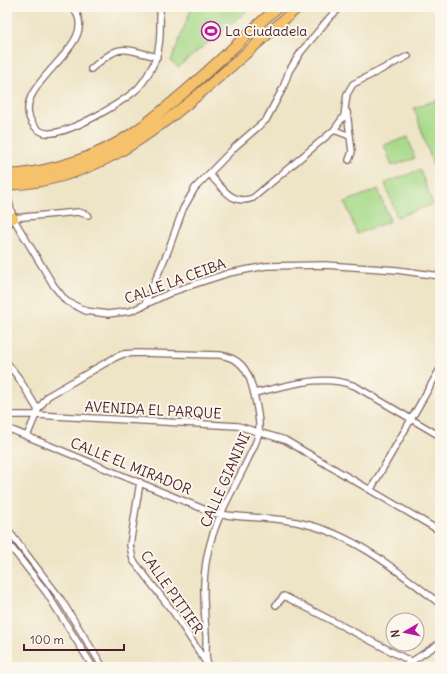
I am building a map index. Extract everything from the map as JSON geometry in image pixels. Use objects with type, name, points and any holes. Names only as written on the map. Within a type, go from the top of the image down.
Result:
[{"type":"highway","points":[[7,175],[50,168],[80,159],[119,142],[133,133],[172,102],[278,7]]},
{"type":"highway","points":[[7,185],[28,183],[84,170],[131,146],[186,105],[298,7]]},
{"type":"street","points":[[72,7],[78,22],[73,43],[36,85],[28,99],[27,107],[30,121],[39,131],[52,133],[62,131],[86,121],[120,102],[136,90],[157,57],[160,41],[160,7]]},
{"type":"street","points":[[144,306],[166,257],[183,209],[195,188],[236,146],[266,120],[283,88],[289,71],[300,52],[330,17],[341,7]]},
{"type":"street","points":[[91,69],[118,49],[126,48],[157,57]]},
{"type":"street","points":[[349,160],[352,152],[347,94],[353,84],[408,56]]},
{"type":"street","points":[[209,174],[234,199],[247,200],[254,198],[334,130],[344,116],[347,107]]},
{"type":"street","points":[[334,130],[350,136]]},
{"type":"street","name":"CALLE LA CEIBA","points":[[7,194],[9,221],[66,301],[86,311],[108,314],[131,311],[198,282],[229,273],[266,266],[325,265],[397,270],[440,276]]},
{"type":"street","points":[[9,221],[78,212],[88,215]]},
{"type":"street","name":"CALLE GIANINI","points":[[27,436],[37,413],[48,396],[54,391],[123,354],[230,356],[245,367],[254,393],[259,431],[252,451],[221,514],[210,543],[204,570],[204,610],[208,665]]},
{"type":"street","points":[[7,363],[18,376],[37,413]]},
{"type":"street","points":[[371,489],[410,418],[440,369]]},
{"type":"street","points":[[254,393],[311,381],[338,381],[355,386],[440,436]]},
{"type":"street","name":"AVENIDA EL PARQUE","points":[[7,415],[37,413],[238,426],[259,431],[285,440],[371,489],[440,531]]},
{"type":"street","name":"CALLE EL MIRADOR","points":[[7,428],[213,513],[243,518],[286,520],[331,532],[358,544],[440,604]]},
{"type":"street","name":"CALLE PITTIER","points":[[140,482],[130,545],[133,560],[174,613],[208,665]]},
{"type":"street","points":[[7,529],[64,604],[103,667]]},
{"type":"street","points":[[7,542],[46,592],[93,667]]},
{"type":"street","points":[[276,605],[284,596],[410,661]]},
{"type":"street","points":[[403,667],[410,661],[440,643]]},
{"type":"green space","points":[[192,7],[252,7],[178,67],[171,61]]},
{"type":"green space","points":[[440,99],[440,186],[414,108]]},
{"type":"green space","points":[[408,137],[415,158],[392,166],[384,145]]},
{"type":"green space","points":[[420,170],[433,204],[397,217],[385,183]]},
{"type":"green space","points":[[378,189],[390,221],[357,234],[345,202]]},
{"type":"place","name":"La Ciudadela","points":[[211,31]]}]
